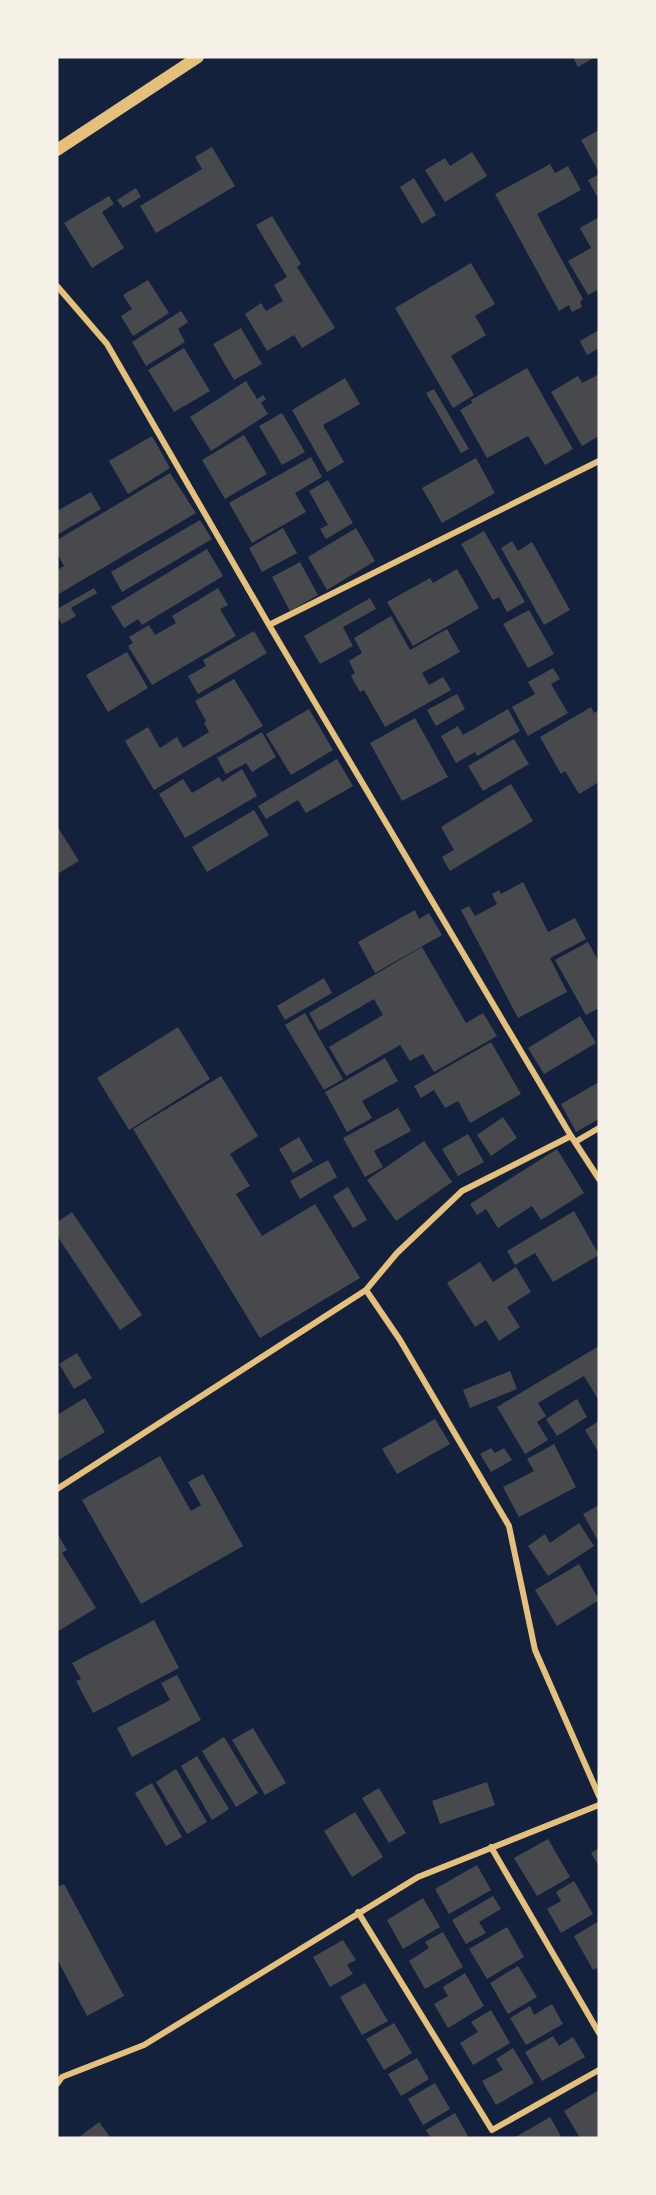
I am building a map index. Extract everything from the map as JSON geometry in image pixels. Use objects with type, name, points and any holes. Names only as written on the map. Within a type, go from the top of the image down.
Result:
[{"type":"main road","points":[[57,150],[198,57]]},
{"type":"street","points":[[57,286],[107,344],[269,625],[573,1139],[599,1179]]},
{"type":"street","points":[[269,625],[598,464]]},
{"type":"street","points":[[57,1489],[366,1290],[397,1253],[462,1191],[599,1128]]},
{"type":"street","points":[[366,1290],[400,1340],[510,1526],[535,1650],[599,1796]]},
{"type":"street","points":[[57,2084],[62,2077],[144,2045],[418,1877],[599,1805]]},
{"type":"street","points":[[491,1847],[599,2033]]},
{"type":"street","points":[[358,1912],[492,2130],[599,2070]]},
{"type":"building","points":[[573,57],[595,57],[578,67]]},
{"type":"building","points":[[599,130],[599,172],[581,140]]},
{"type":"building","points":[[212,147],[235,186],[156,233],[140,206],[202,169],[195,157]]},
{"type":"building","points":[[472,152],[487,176],[445,202],[425,170],[445,158],[450,166]]},
{"type":"building","points":[[550,164],[555,173],[568,166],[581,190],[537,214],[583,299],[580,302],[582,307],[572,312],[569,305],[559,311],[495,194]]},
{"type":"building","points":[[599,174],[599,200],[588,180]]},
{"type":"building","points":[[414,178],[436,215],[422,224],[400,187]]},
{"type":"building","points":[[136,188],[141,197],[123,208],[117,200]]},
{"type":"building","points":[[109,196],[114,204],[102,212],[124,248],[92,268],[64,223]]},
{"type":"building","points":[[272,216],[301,264],[297,267],[335,328],[302,348],[294,335],[267,351],[245,314],[261,303],[266,311],[283,301],[274,285],[287,277],[256,225]]},
{"type":"building","points":[[599,217],[599,289],[588,295],[568,261],[591,248],[580,228]]},
{"type":"building","points":[[471,263],[495,304],[475,316],[486,335],[451,356],[474,395],[453,408],[395,308]]},
{"type":"building","points":[[148,280],[169,313],[133,336],[121,316],[132,309],[123,295]]},
{"type":"building","points":[[181,311],[188,322],[178,329],[185,342],[146,366],[132,342]]},
{"type":"building","points":[[241,328],[262,364],[234,380],[213,344]]},
{"type":"building","points":[[599,330],[599,348],[587,355],[580,341]]},
{"type":"building","points":[[184,348],[210,391],[174,412],[148,370]]},
{"type":"building","points":[[527,368],[573,449],[545,465],[528,436],[487,458],[460,410],[472,403],[471,400]]},
{"type":"building","points":[[599,374],[599,436],[582,446],[551,392],[578,376],[582,383]]},
{"type":"building","points":[[345,378],[360,404],[323,425],[344,462],[327,472],[292,410]]},
{"type":"building","points":[[246,381],[257,399],[263,395],[266,399],[261,403],[268,414],[211,451],[190,417]]},
{"type":"building","points":[[434,389],[469,449],[461,453],[426,393]]},
{"type":"building","points":[[282,413],[305,452],[282,465],[259,426]]},
{"type":"building","points":[[244,435],[267,474],[225,499],[202,460]]},
{"type":"building","points":[[152,436],[170,468],[128,494],[109,461]]},
{"type":"building","points":[[311,457],[322,477],[295,493],[306,512],[252,543],[229,503]]},
{"type":"building","points":[[476,458],[495,493],[442,523],[422,488]]},
{"type":"building","points":[[170,473],[196,513],[57,595],[57,570],[64,566],[57,553],[57,540]]},
{"type":"building","points":[[328,480],[353,523],[326,539],[320,529],[328,525],[309,491]]},
{"type":"building","points":[[91,492],[101,509],[57,535],[57,511]]},
{"type":"building","points":[[200,520],[212,539],[122,592],[111,572]]},
{"type":"building","points":[[283,528],[297,553],[262,572],[249,548]]},
{"type":"building","points":[[356,528],[375,561],[327,590],[308,557]]},
{"type":"building","points":[[484,531],[525,602],[507,612],[499,597],[493,600],[461,544]]},
{"type":"building","points":[[512,541],[518,551],[532,542],[570,610],[544,625],[501,548]]},
{"type":"building","points":[[207,549],[223,576],[142,625],[138,619],[124,628],[111,607]]},
{"type":"building","points":[[300,562],[318,595],[290,611],[272,577]]},
{"type":"building","points":[[457,569],[479,608],[413,646],[387,602],[430,578],[433,583]]},
{"type":"building","points":[[94,588],[97,593],[71,608],[76,616],[62,624],[57,616],[57,609]]},
{"type":"building","points":[[218,588],[228,605],[220,609],[236,636],[152,685],[128,646],[133,643],[129,637],[149,625],[155,635],[176,623],[172,616]]},
{"type":"building","points":[[370,598],[376,609],[343,627],[353,646],[320,664],[304,636]]},
{"type":"building","points":[[529,610],[554,654],[528,668],[503,624]]},
{"type":"building","points":[[391,616],[410,650],[447,629],[460,652],[422,673],[429,685],[443,677],[451,690],[385,727],[364,690],[360,692],[351,676],[355,673],[349,661],[362,653],[354,638]]},
{"type":"building","points":[[254,631],[267,653],[198,694],[188,676],[206,666],[203,660]]},
{"type":"building","points":[[127,652],[148,688],[108,712],[86,675]]},
{"type":"building","points":[[553,668],[560,679],[551,684],[568,713],[528,736],[512,707],[535,694],[528,682]]},
{"type":"building","points":[[234,679],[263,726],[154,790],[125,741],[148,727],[160,748],[177,737],[183,748],[209,732],[195,701]]},
{"type":"building","points":[[457,694],[465,709],[436,726],[427,710]]},
{"type":"building","points":[[591,707],[594,713],[599,710],[599,782],[579,794],[565,771],[561,774],[540,737]]},
{"type":"building","points":[[309,709],[333,750],[291,775],[266,734]]},
{"type":"building","points":[[508,709],[520,731],[477,756],[475,752],[456,763],[441,736],[458,726],[463,735]]},
{"type":"building","points":[[415,718],[448,777],[402,801],[370,743]]},
{"type":"building","points":[[262,732],[276,757],[252,772],[246,763],[226,774],[217,758]]},
{"type":"building","points":[[514,739],[529,764],[483,791],[468,766]]},
{"type":"building","points":[[337,759],[353,786],[306,813],[298,800],[266,819],[258,806]]},
{"type":"building","points":[[242,769],[257,796],[185,838],[159,794],[183,779],[192,793],[219,777],[222,782]]},
{"type":"building","points":[[511,784],[533,821],[450,871],[442,857],[454,850],[441,827]]},
{"type":"building","points":[[254,810],[269,835],[207,872],[192,847]]},
{"type":"building","points":[[57,826],[79,861],[57,874]]},
{"type":"building","points":[[523,882],[548,932],[575,918],[586,939],[550,958],[567,992],[518,1018],[461,910],[469,906],[475,916],[497,904],[492,894],[499,890],[501,894]]},
{"type":"building","points":[[415,910],[419,919],[429,913],[442,935],[375,973],[358,942]]},
{"type":"building","points":[[588,942],[599,962],[599,1008],[586,1015],[555,960]]},
{"type":"building","points":[[422,947],[466,1023],[483,1013],[497,1036],[434,1072],[423,1054],[410,1061],[400,1045],[346,1076],[329,1047],[383,1015],[374,999],[319,1031],[309,1013]]},
{"type":"building","points":[[324,978],[332,993],[285,1020],[277,1006]]},
{"type":"building","points":[[305,1013],[343,1079],[324,1090],[285,1025]]},
{"type":"building","points":[[580,1016],[596,1043],[544,1074],[528,1048]]},
{"type":"building","points":[[178,1027],[210,1079],[129,1130],[97,1078]]},
{"type":"building","points":[[491,1042],[521,1094],[470,1123],[458,1101],[445,1108],[434,1090],[421,1098],[414,1086]]},
{"type":"building","points":[[385,1058],[398,1081],[362,1101],[372,1118],[347,1132],[325,1092]]},
{"type":"building","points":[[221,1076],[258,1136],[230,1154],[250,1186],[236,1194],[262,1236],[315,1204],[360,1278],[260,1338],[133,1129]]},
{"type":"building","points":[[599,1082],[599,1119],[576,1132],[561,1104]]},
{"type":"building","points":[[398,1108],[411,1131],[374,1151],[383,1167],[365,1177],[343,1138]]},
{"type":"building","points":[[503,1117],[517,1138],[491,1156],[477,1135]]},
{"type":"building","points":[[468,1134],[484,1162],[458,1176],[442,1149]]},
{"type":"building","points":[[299,1137],[313,1161],[293,1173],[279,1149]]},
{"type":"building","points":[[424,1141],[452,1182],[396,1221],[367,1180]]},
{"type":"building","points":[[557,1149],[584,1193],[541,1220],[532,1206],[498,1228],[486,1209],[477,1215],[470,1204]]},
{"type":"building","points":[[328,1160],[337,1177],[300,1199],[290,1181]]},
{"type":"building","points":[[348,1187],[367,1220],[353,1228],[333,1196]]},
{"type":"building","points":[[574,1211],[599,1255],[553,1282],[535,1253],[515,1265],[507,1251]]},
{"type":"building","points":[[72,1212],[142,1315],[120,1330],[57,1236],[57,1222]]},
{"type":"building","points":[[480,1262],[493,1282],[516,1267],[531,1292],[507,1307],[520,1327],[499,1341],[486,1320],[475,1327],[447,1283]]},
{"type":"building","points":[[599,1346],[599,1401],[584,1376],[538,1403],[546,1416],[537,1422],[548,1440],[525,1454],[497,1407]]},
{"type":"building","points":[[77,1353],[92,1378],[74,1389],[59,1364]]},
{"type":"building","points":[[510,1371],[517,1389],[470,1408],[463,1390]]},
{"type":"building","points":[[85,1398],[105,1432],[57,1461],[57,1415]]},
{"type":"building","points":[[577,1399],[587,1417],[557,1436],[546,1419]]},
{"type":"building","points":[[435,1419],[450,1444],[397,1474],[382,1449]]},
{"type":"building","points":[[599,1421],[599,1453],[585,1430]]},
{"type":"building","points":[[554,1444],[576,1487],[519,1517],[503,1487],[534,1471],[527,1459]]},
{"type":"building","points":[[491,1448],[495,1453],[504,1448],[512,1460],[491,1472],[480,1454]]},
{"type":"building","points":[[160,1456],[191,1511],[201,1505],[188,1482],[203,1474],[243,1546],[141,1604],[82,1500]]},
{"type":"building","points":[[599,1505],[599,1538],[597,1539],[583,1514]]},
{"type":"building","points":[[579,1523],[594,1546],[548,1576],[528,1546],[545,1534],[550,1543]]},
{"type":"building","points":[[57,1533],[67,1550],[62,1553],[96,1608],[57,1632]]},
{"type":"building","points":[[579,1564],[599,1600],[557,1626],[535,1590]]},
{"type":"building","points":[[154,1620],[179,1668],[93,1713],[76,1681],[81,1679],[72,1663]]},
{"type":"building","points":[[177,1675],[201,1720],[132,1757],[117,1728],[170,1700],[161,1683]]},
{"type":"building","points":[[253,1728],[286,1783],[265,1795],[232,1740]]},
{"type":"building","points":[[224,1737],[258,1793],[236,1807],[202,1751]]},
{"type":"building","points":[[197,1756],[229,1809],[212,1820],[181,1766]]},
{"type":"building","points":[[176,1769],[207,1822],[187,1834],[156,1782]]},
{"type":"building","points":[[487,1782],[495,1805],[440,1824],[432,1801]]},
{"type":"building","points":[[152,1783],[182,1837],[166,1846],[135,1793]]},
{"type":"building","points":[[379,1788],[406,1833],[389,1843],[362,1798]]},
{"type":"building","points":[[355,1812],[383,1857],[352,1877],[324,1831]]},
{"type":"building","points":[[548,1839],[570,1877],[537,1896],[514,1858]]},
{"type":"building","points":[[599,1848],[599,1866],[591,1853]]},
{"type":"building","points":[[477,1865],[491,1890],[449,1914],[435,1889]]},
{"type":"building","points":[[574,1881],[593,1914],[561,1933],[547,1909],[561,1901],[556,1892]]},
{"type":"building","points":[[64,1884],[124,1996],[87,2016],[57,1959],[57,1887]]},
{"type":"building","points":[[493,1896],[501,1909],[479,1922],[486,1933],[466,1944],[452,1920]]},
{"type":"building","points":[[423,1898],[440,1927],[403,1949],[387,1920]]},
{"type":"building","points":[[599,1921],[599,1967],[593,1970],[574,1936]]},
{"type":"building","points":[[507,1927],[524,1957],[487,1979],[469,1949]]},
{"type":"building","points":[[443,1932],[463,1967],[425,1989],[409,1961],[429,1948],[425,1942]]},
{"type":"building","points":[[343,1940],[356,1960],[347,1965],[353,1974],[330,1987],[313,1957]]},
{"type":"building","points":[[518,1966],[537,1997],[508,2014],[490,1983]]},
{"type":"building","points":[[465,1973],[484,2006],[448,2028],[434,2004],[448,1996],[443,1987]]},
{"type":"building","points":[[365,1983],[388,2021],[362,2035],[340,1997]]},
{"type":"building","points":[[552,2004],[563,2024],[526,2045],[510,2018],[530,2006],[534,2015]]},
{"type":"building","points":[[491,2010],[510,2043],[473,2065],[460,2043],[478,2032],[471,2022]]},
{"type":"building","points":[[394,2023],[412,2053],[384,2070],[366,2039]]},
{"type":"building","points":[[553,2036],[559,2046],[573,2037],[585,2057],[542,2081],[525,2052]]},
{"type":"building","points":[[513,2048],[534,2083],[496,2105],[482,2081],[503,2070],[496,2059]]},
{"type":"building","points":[[417,2058],[429,2079],[401,2096],[388,2074]]},
{"type":"building","points":[[435,2083],[450,2109],[423,2125],[408,2099]]},
{"type":"building","points":[[599,2090],[599,2138],[580,2138],[564,2111]]},
{"type":"building","points":[[455,2113],[468,2136],[431,2138],[426,2130]]},
{"type":"building","points":[[550,2117],[562,2138],[514,2138]]},
{"type":"building","points":[[99,2122],[111,2138],[78,2138]]}]
